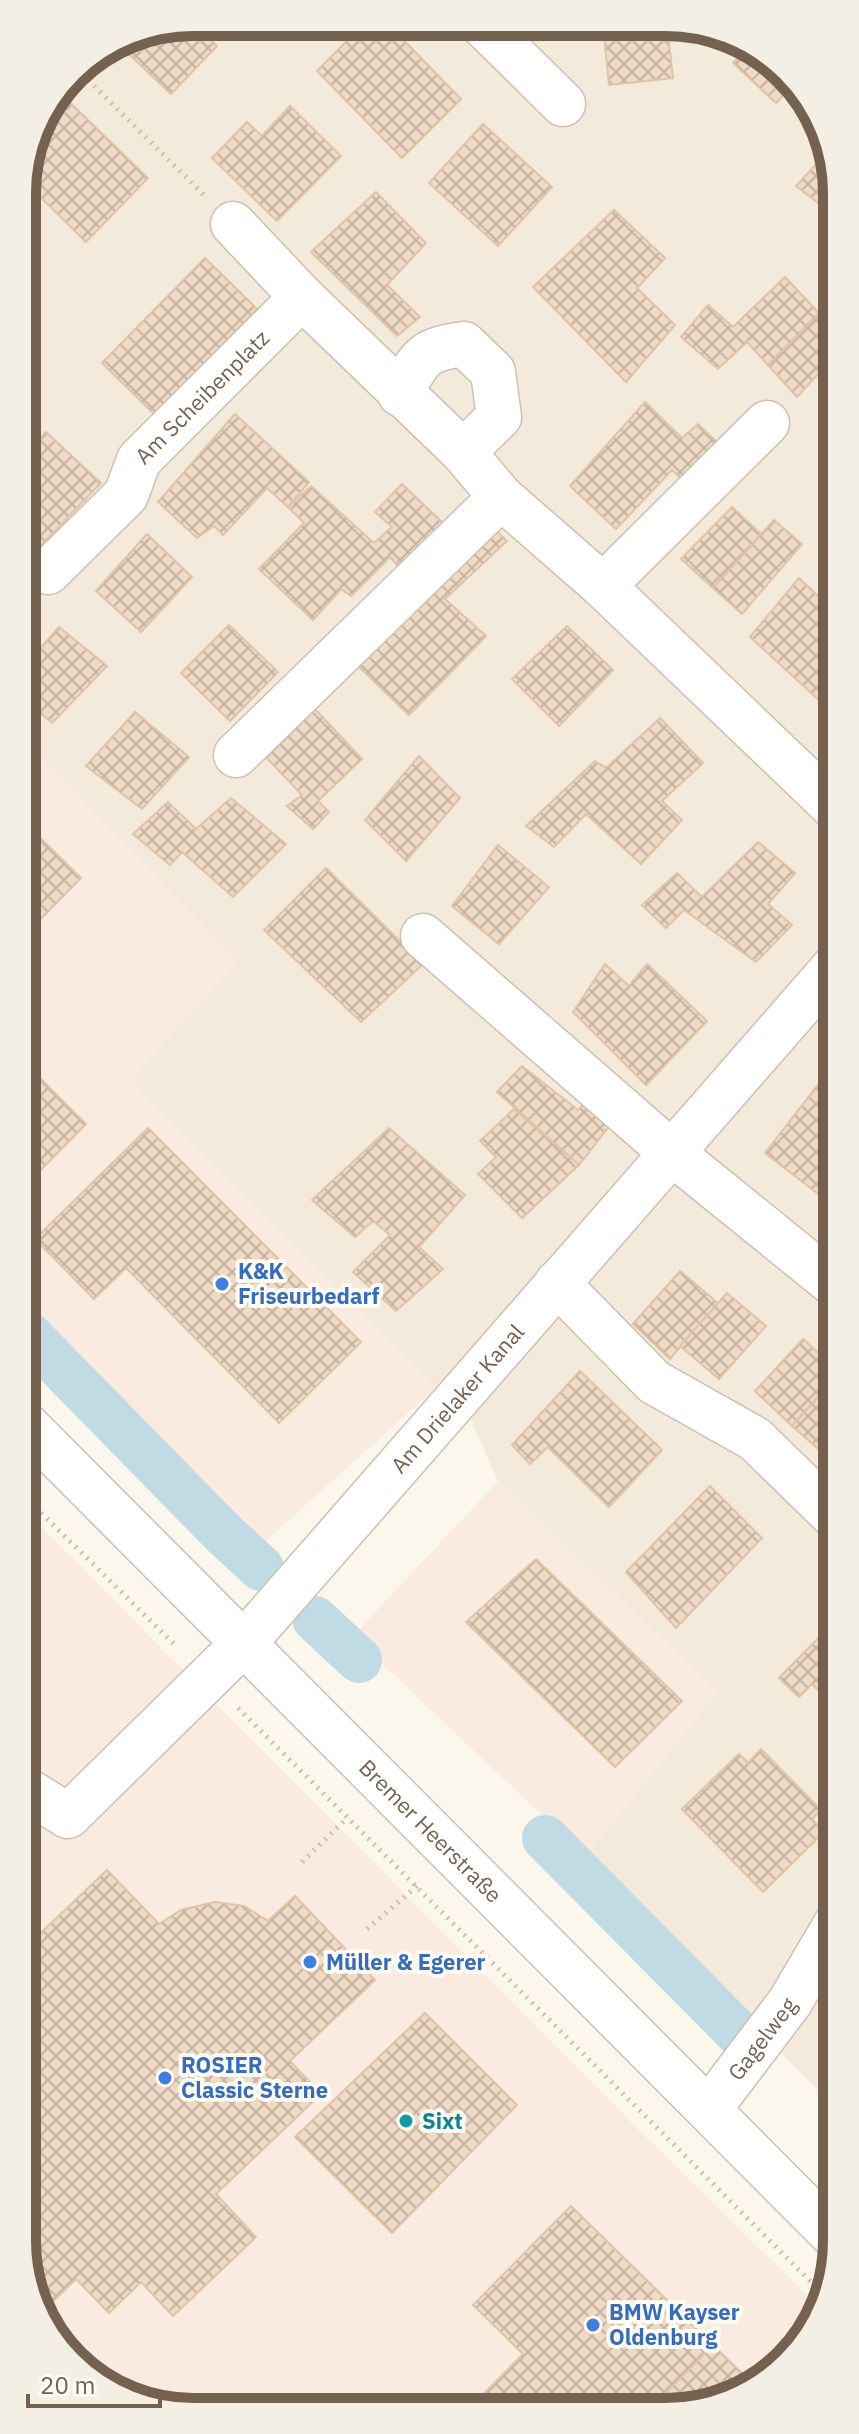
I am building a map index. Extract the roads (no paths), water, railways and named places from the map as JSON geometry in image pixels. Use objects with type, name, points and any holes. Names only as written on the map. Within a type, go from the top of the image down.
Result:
[{"type":"street","points":[[494,36],[563,104]]},
{"type":"street","points":[[233,224],[302,297],[463,452],[501,497],[603,586],[823,797]]},
{"type":"street","name":"Am Scheibenplatz","points":[[48,572],[126,495],[139,460],[302,297]]},
{"type":"street","points":[[400,394],[416,365],[434,348],[464,344],[493,372],[499,417],[463,452]]},
{"type":"street","points":[[603,586],[767,423]]},
{"type":"street","points":[[236,755],[501,497]]},
{"type":"street","points":[[423,936],[672,1153],[823,1275]]},
{"type":"street","name":"Am Drielaker Kanal","points":[[36,1796],[68,1816],[244,1643],[823,980]]},
{"type":"street","points":[[557,1283],[654,1382],[755,1439],[823,1505]]},
{"type":"street","name":"Bremer Heerstraße","points":[[36,1435],[823,2225]]},
{"type":"street","name":"Gagelweg","points":[[709,2109],[790,2002],[823,1946]]},
{"type":"waterway","points":[[36,1342],[261,1568]]},
{"type":"waterway","points":[[315,1619],[359,1660]]},
{"type":"waterway","points":[[545,1838],[743,2038]]},
{"type":"place","name":"K&K Friseurbedarf","points":[[222,1284]]},
{"type":"place","name":"Müller & Egerer","points":[[310,1962]]},
{"type":"place","name":"ROSIER Classic Sterne","points":[[165,2078]]},
{"type":"place","name":"Sixt","points":[[406,2121]]},
{"type":"place","name":"BMW Kayser Oldenburg","points":[[593,2325]]}]
